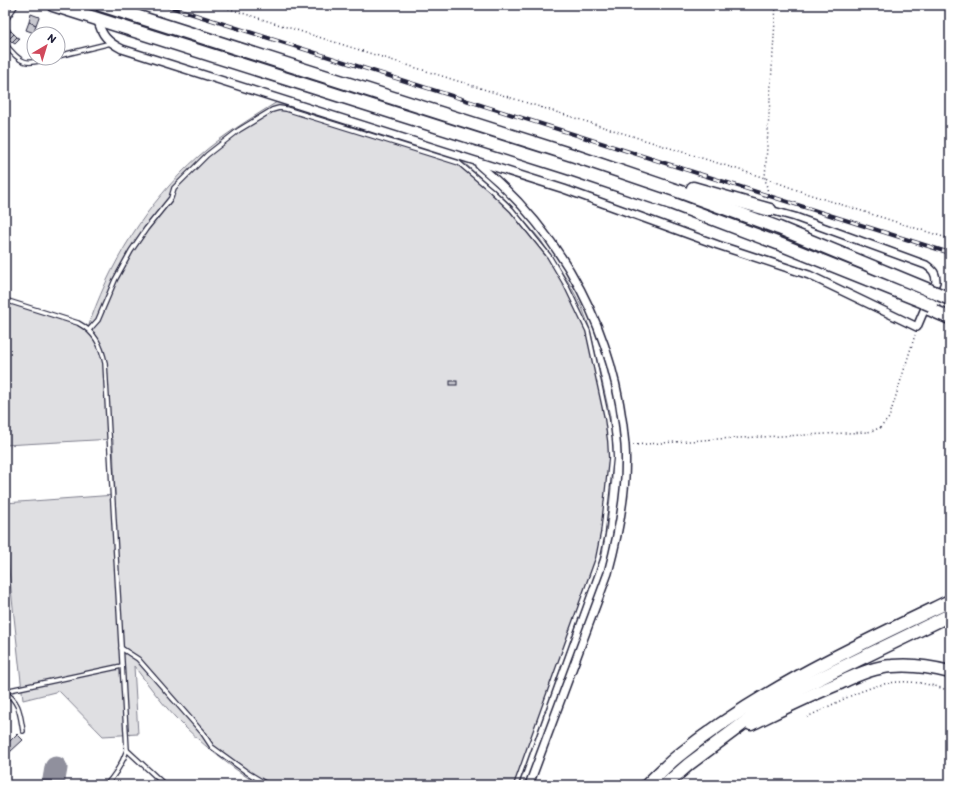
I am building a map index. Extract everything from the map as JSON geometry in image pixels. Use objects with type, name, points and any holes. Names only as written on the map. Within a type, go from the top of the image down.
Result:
[{"type":"highway","points":[[53,5],[568,168],[678,206],[777,243],[868,280],[928,301],[950,318]]},
{"type":"highway","points":[[101,5],[572,155],[678,191],[779,228],[856,259],[950,313]]},
{"type":"highway","points":[[572,155],[770,210]]},
{"type":"highway","points":[[928,301],[950,300]]},
{"type":"highway","points":[[883,633],[950,593]]},
{"type":"highway","points":[[647,785],[678,756],[752,703],[856,645],[950,601]]},
{"type":"highway","points":[[665,785],[688,764],[760,711],[800,688],[950,615]]},
{"type":"highway","points":[[724,737],[864,672],[891,666],[908,665],[928,666],[950,672]]},
{"type":"street","points":[[98,20],[103,35],[111,43],[122,49],[564,189],[744,254],[794,269],[825,282],[917,327],[936,282],[936,276],[931,268],[802,220],[770,210]]},
{"type":"street","points":[[476,162],[511,194],[547,235],[567,264],[579,285],[596,321],[610,366],[616,388],[625,446],[622,506],[608,573],[529,785]]},
{"type":"lane","points":[[5,21],[16,5]]},
{"type":"lane","points":[[66,54],[111,43]]},
{"type":"lane","points":[[5,44],[15,56],[26,62]]},
{"type":"lane","points":[[89,330],[98,320],[115,280],[131,251],[146,229],[171,198],[174,188],[207,155],[240,130],[272,110],[280,108],[286,109],[458,163],[486,185],[512,210],[549,256],[566,285],[588,331],[607,419],[611,458],[603,533],[598,558],[516,785]]},
{"type":"lane","points":[[5,300],[78,323],[89,330],[96,338],[101,348],[105,363],[127,750],[118,771],[106,785]]},
{"type":"lane","points":[[121,648],[138,659],[202,732],[212,747],[248,773],[268,785]]},
{"type":"lane","points":[[5,692],[122,666]]},
{"type":"lane","points":[[5,692],[16,702],[23,731]]},
{"type":"lane","points":[[127,750],[165,785]]},
{"type":"path","points":[[217,5],[765,178],[808,194],[950,239]]},
{"type":"path","points":[[770,210],[765,178],[776,5]]},
{"type":"path","points":[[625,446],[717,439],[868,432],[880,428],[889,418],[917,327]]},
{"type":"path","points":[[807,717],[859,693],[898,682],[921,683],[950,691]]},
{"type":"shaded area","points":[[277,102],[461,160],[507,201],[540,239],[569,283],[582,307],[590,329],[610,416],[613,447],[612,480],[607,526],[602,555],[519,785],[259,785],[215,754],[194,736],[164,705],[134,666],[138,734],[103,736],[59,691],[23,700],[5,533],[5,503],[115,495],[113,439],[5,445],[5,302],[76,324],[87,331],[106,282],[118,259],[146,214],[163,193],[180,174],[208,148]]},
{"type":"building","points":[[31,14],[39,17],[36,25],[29,22]]},
{"type":"building","points":[[29,22],[36,25],[36,26],[28,26]]},
{"type":"building","points":[[9,28],[11,31],[6,36],[5,32]]},
{"type":"building","points":[[11,31],[14,34],[9,39],[6,36]]},
{"type":"building","points":[[14,34],[17,37],[12,42],[9,39]]},
{"type":"building","points":[[17,37],[20,39],[15,44],[12,42]]},
{"type":"building","points":[[450,381],[457,381],[457,385],[450,385]]},
{"type":"building","points":[[17,734],[23,740],[10,752],[5,746]]},
{"type":"taxiway","points":[[53,785],[56,768]]},
{"type":"railway","points":[[164,5],[950,253]]}]
